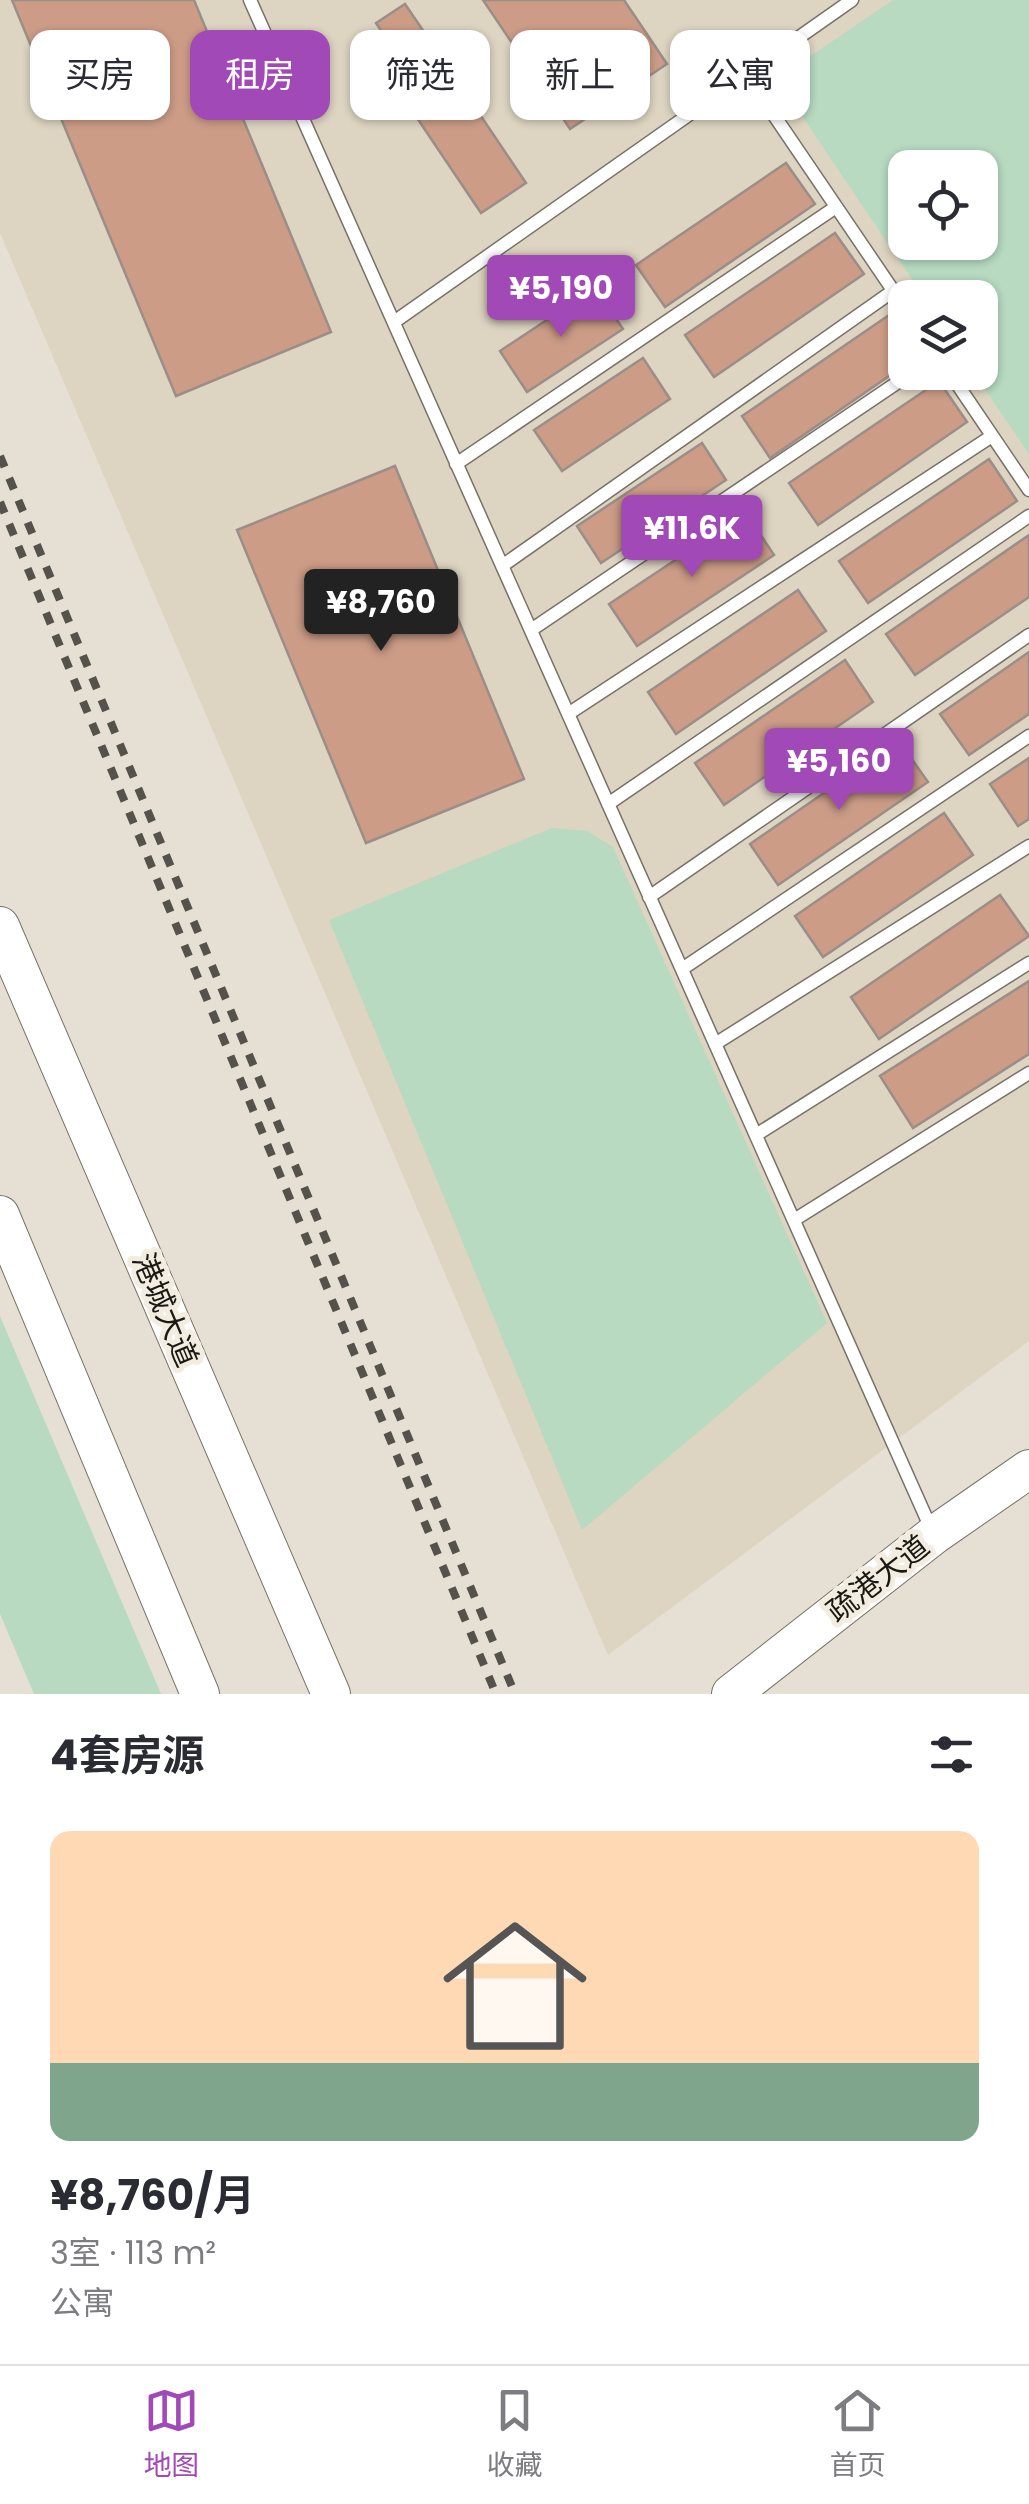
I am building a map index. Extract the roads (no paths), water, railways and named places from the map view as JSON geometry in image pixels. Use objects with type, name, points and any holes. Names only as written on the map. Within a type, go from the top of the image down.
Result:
[{"type":"main road","name":"港城大道","points":[[0,926],[331,1694]]},
{"type":"main road","points":[[0,1215],[200,1694]]},
{"type":"main road","name":"疏港大道","points":[[731,1694],[934,1535],[1029,1468]]},
{"type":"lane","points":[[250,0],[934,1535]]},
{"type":"lane","points":[[809,30],[852,0]]},
{"type":"lane","points":[[394,322],[681,120]]},
{"type":"lane","points":[[777,120],[888,284]]},
{"type":"lane","points":[[456,464],[836,207]]},
{"type":"lane","points":[[502,566],[888,295]]},
{"type":"lane","points":[[531,630],[888,390]]},
{"type":"lane","points":[[961,390],[1029,490]]},
{"type":"lane","points":[[568,714],[992,436]]},
{"type":"lane","points":[[608,804],[1029,516]]},
{"type":"lane","points":[[650,896],[1029,635]]},
{"type":"lane","points":[[682,969],[1029,736]]},
{"type":"lane","points":[[715,1044],[1029,846]]},
{"type":"lane","points":[[756,1136],[1029,962]]},
{"type":"lane","points":[[794,1220],[1029,1073]]},
{"type":"railway","points":[[0,456],[515,1694]]},
{"type":"railway","points":[[0,502],[496,1694]]}]
